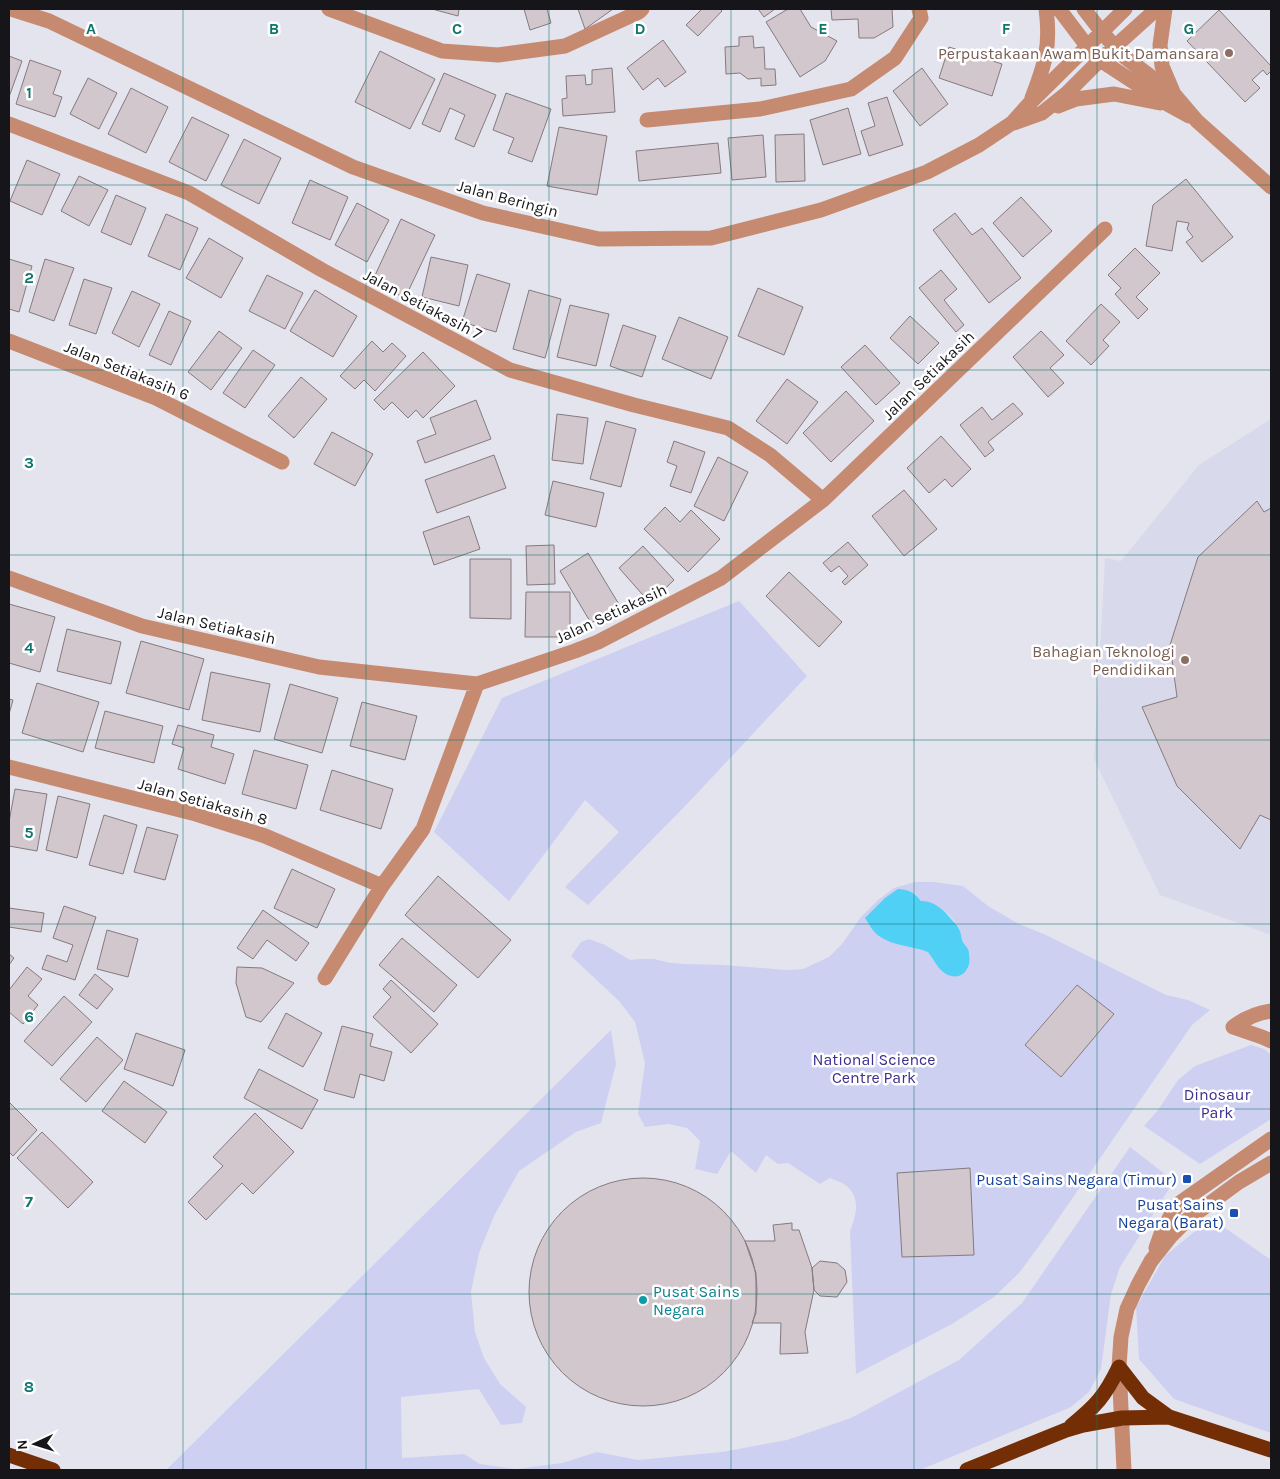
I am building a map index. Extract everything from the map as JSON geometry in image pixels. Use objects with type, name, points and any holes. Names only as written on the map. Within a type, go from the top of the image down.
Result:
[{"type":"highway","points":[[1066,1430],[1097,1404],[1105,1394],[1119,1367],[1143,1398],[1169,1417],[1271,1450]]},
{"type":"highway","points":[[967,1470],[1083,1425],[1122,1418],[1169,1417]]},
{"type":"highway","points":[[9,1455],[53,1470]]},
{"type":"street","name":"Jalan Beringin","points":[[11,9],[49,21],[353,166],[483,213],[598,239],[711,238],[821,210],[927,172],[980,145],[1036,108],[1067,93],[1150,15],[1154,9]]},
{"type":"street","points":[[329,9],[442,50],[498,55],[565,46],[642,9]]},
{"type":"street","points":[[647,120],[760,109],[851,89],[895,58],[921,18],[919,9]]},
{"type":"street","points":[[1046,9],[1049,28],[1047,51],[1036,108],[1076,99],[1114,94],[1171,99]]},
{"type":"street","points":[[1059,9],[1100,60],[1171,99]]},
{"type":"street","points":[[1084,9],[1122,55],[1271,187]]},
{"type":"street","name":"Jalan Beringin","points":[[1036,108],[1087,46],[1125,9]]},
{"type":"street","points":[[1165,9],[1160,45],[1162,66],[1171,99]]},
{"type":"street","name":"Jalan Setiakasih 7","points":[[9,124],[189,193],[322,270],[510,370],[634,405],[728,428],[770,455],[823,500]]},
{"type":"street","name":"Jalan Setiakasih","points":[[9,578],[142,626],[318,667],[477,684],[598,642],[720,578],[823,500],[1105,229]]},
{"type":"street","name":"Jalan Setiakasih 6","points":[[9,341],[156,398],[282,462]]},
{"type":"street","points":[[325,978],[382,886],[423,829],[477,684]]},
{"type":"street","name":"Jalan Setiakasih 8","points":[[9,767],[196,814],[265,836],[382,886]]},
{"type":"street","points":[[1271,1011],[1244,1018],[1232,1027],[1271,1041]]},
{"type":"street","points":[[1124,1470],[1119,1367],[1121,1337],[1127,1309],[1162,1231],[1177,1205],[1271,1140]]},
{"type":"street","points":[[1150,1261],[1170,1237],[1188,1220],[1239,1182],[1270,1164]]},
{"type":"shaded area","name":"Bahagian Teknologi Pendidikan","points":[[1271,419],[1271,935],[1160,895],[1094,759],[1105,558],[1121,561],[1199,465]]},
{"type":"green space","points":[[739,601],[807,676],[689,802],[588,905],[565,887],[619,832],[585,800],[509,901],[434,832],[502,698]]},
{"type":"green space","name":"National Science Centre Park","points":[[915,882],[934,882],[963,886],[988,906],[1019,924],[1046,935],[1166,995],[1188,1000],[1210,1010],[1192,1025],[1020,1272],[994,1297],[952,1324],[856,1374],[850,1231],[856,1206],[850,1189],[830,1178],[820,1184],[788,1163],[778,1164],[766,1155],[756,1173],[731,1151],[717,1174],[695,1169],[700,1141],[687,1128],[669,1124],[645,1127],[638,1114],[645,1063],[635,1022],[619,1001],[571,956],[581,942],[589,939],[605,945],[630,960],[654,959],[685,964],[787,970],[803,969],[829,957],[842,944],[861,917],[878,900],[894,888]],"holes":[[[915,894],[921,901],[948,914],[959,927],[962,940],[969,951],[970,959],[967,970],[941,970],[929,952],[879,936]],[[1076,985],[1114,1014],[1061,1077],[1025,1045]]]},
{"type":"green space","points":[[611,1030],[616,1064],[601,1123],[576,1132],[519,1171],[494,1216],[479,1253],[471,1292],[475,1332],[484,1358],[500,1384],[526,1407],[522,1423],[501,1425],[479,1389],[401,1397],[402,1458],[464,1454],[480,1464],[516,1469],[562,1463],[597,1452],[638,1460],[722,1452],[787,1440],[851,1418],[959,1360],[1022,1303],[1130,1147],[1174,1181],[1120,1267],[1111,1294],[1101,1369],[1089,1392],[1071,1407],[920,1470],[166,1470]]},
{"type":"green space","name":"Dinosaur Park","points":[[1251,1045],[1264,1049],[1271,1055],[1271,1119],[1200,1164],[1144,1126],[1158,1110],[1178,1080],[1195,1066]]},
{"type":"green space","points":[[1211,1218],[1271,1260],[1271,1433],[1174,1399],[1139,1359],[1136,1307],[1165,1256]]},
{"type":"water","points":[[898,889],[908,891],[921,901],[930,902],[938,906],[958,926],[970,960],[969,966],[963,974],[958,976],[948,975],[940,969],[928,952],[890,942],[873,930],[865,918],[885,898]]},
{"type":"building","points":[[432,9],[459,9],[458,16]]},
{"type":"building","points":[[524,9],[547,9],[551,23],[530,30]]},
{"type":"building","points":[[578,9],[613,9],[585,29]]},
{"type":"building","points":[[702,9],[720,9],[722,11],[698,36],[686,25]]},
{"type":"building","points":[[758,9],[775,9],[764,17]]},
{"type":"building","points":[[788,9],[800,9],[811,27],[837,41],[825,61],[800,77],[766,22]]},
{"type":"building","points":[[831,9],[892,9],[893,27],[874,38],[859,38],[858,19],[832,20]]},
{"type":"building","name":"Perpustakaan Awam Bukit Damansara","points":[[1219,10],[1271,66],[1271,71],[1267,75],[1263,70],[1252,80],[1260,88],[1245,102],[1187,41]]},
{"type":"building","points":[[753,36],[754,48],[764,47],[765,69],[775,69],[776,85],[761,86],[761,78],[748,79],[740,73],[726,74],[725,47],[739,46],[739,37]]},
{"type":"building","points":[[663,40],[686,72],[665,87],[658,78],[643,90],[627,68]]},
{"type":"building","points":[[949,47],[1002,64],[992,96],[939,78]]},
{"type":"building","points":[[380,51],[435,79],[410,129],[355,102]]},
{"type":"building","points":[[9,56],[22,61],[9,97]]},
{"type":"building","points":[[30,60],[61,71],[53,94],[62,97],[55,117],[16,104]]},
{"type":"building","points":[[612,68],[615,112],[563,116],[562,99],[567,98],[566,76],[585,75],[586,85],[592,84],[592,70]]},
{"type":"building","points":[[922,68],[948,104],[920,126],[893,91]]},
{"type":"building","points":[[444,73],[496,95],[474,147],[455,139],[465,115],[450,108],[440,132],[422,124]]},
{"type":"building","points":[[88,78],[117,93],[99,129],[70,114]]},
{"type":"building","points":[[131,88],[168,107],[146,153],[108,134]]},
{"type":"building","points":[[506,93],[551,109],[532,162],[508,153],[514,138],[493,130]]},
{"type":"building","points":[[887,97],[903,145],[869,156],[861,131],[875,126],[868,103]]},
{"type":"building","points":[[848,108],[861,154],[823,165],[810,120]]},
{"type":"building","points":[[192,117],[229,135],[206,181],[169,162]]},
{"type":"building","points":[[559,127],[607,136],[597,195],[547,186]]},
{"type":"building","points":[[804,134],[805,181],[776,182],[775,135]]},
{"type":"building","points":[[763,135],[766,177],[732,180],[728,138]]},
{"type":"building","points":[[244,139],[281,158],[259,204],[221,185]]},
{"type":"building","points":[[718,143],[721,173],[639,181],[636,151]]},
{"type":"building","points":[[27,160],[60,174],[42,215],[10,201]]},
{"type":"building","points":[[79,176],[108,190],[89,226],[61,211]]},
{"type":"building","points":[[1186,179],[1233,237],[1202,262],[1186,242],[1193,237],[1187,229],[1189,223],[1177,221],[1172,251],[1146,246],[1153,205]]},
{"type":"building","points":[[310,180],[348,197],[330,240],[292,223]]},
{"type":"building","points":[[116,195],[146,208],[131,245],[101,232]]},
{"type":"building","points":[[1021,197],[1052,231],[1023,257],[993,223]]},
{"type":"building","points":[[357,203],[389,220],[367,262],[335,245]]},
{"type":"building","points":[[955,213],[972,235],[982,228],[1021,278],[989,303],[933,230]]},
{"type":"building","points":[[166,214],[198,228],[180,270],[148,256]]},
{"type":"building","points":[[401,219],[435,235],[405,298],[372,282]]},
{"type":"building","points":[[209,238],[243,258],[221,298],[186,278]]},
{"type":"building","points":[[1135,248],[1160,273],[1136,297],[1148,309],[1138,319],[1115,294],[1121,288],[1108,275]]},
{"type":"building","points":[[431,257],[468,265],[459,306],[422,297]]},
{"type":"building","points":[[9,259],[32,266],[19,312],[9,309]]},
{"type":"building","points":[[45,259],[74,268],[54,321],[29,312]]},
{"type":"building","points":[[941,270],[957,289],[944,300],[964,325],[956,332],[919,288]]},
{"type":"building","points":[[477,274],[510,284],[496,332],[462,322]]},
{"type":"building","points":[[267,275],[303,293],[285,329],[249,311]]},
{"type":"building","points":[[84,279],[112,288],[96,334],[69,325]]},
{"type":"building","points":[[758,288],[803,307],[784,355],[738,336]]},
{"type":"building","points":[[315,290],[357,316],[333,357],[290,331]]},
{"type":"building","points":[[529,290],[561,299],[545,358],[513,349]]},
{"type":"building","points":[[132,291],[160,304],[139,347],[112,333]]},
{"type":"building","points":[[1101,304],[1120,322],[1103,340],[1109,346],[1091,365],[1066,341]]},
{"type":"building","points":[[570,305],[609,314],[596,366],[557,357]]},
{"type":"building","points":[[169,311],[191,321],[171,365],[149,355]]},
{"type":"building","points":[[910,316],[939,343],[918,364],[890,338]]},
{"type":"building","points":[[679,317],[728,337],[711,379],[662,359]]},
{"type":"building","points":[[623,325],[656,336],[642,377],[610,366]]},
{"type":"building","points":[[219,331],[242,348],[211,390],[188,372]]},
{"type":"building","points":[[1041,331],[1064,355],[1050,368],[1064,383],[1048,397],[1013,357]]},
{"type":"building","points":[[372,341],[383,352],[392,343],[406,356],[375,391],[364,380],[355,389],[340,376]]},
{"type":"building","points":[[865,345],[900,383],[876,405],[841,367]]},
{"type":"building","points":[[253,350],[275,365],[245,408],[223,393]]},
{"type":"building","points":[[423,352],[455,386],[423,418],[416,410],[408,418],[392,402],[384,410],[374,400]]},
{"type":"building","points":[[301,377],[327,399],[294,438],[268,416]]},
{"type":"building","points":[[787,379],[818,402],[787,444],[756,421]]},
{"type":"building","points":[[846,391],[874,421],[831,462],[803,433]]},
{"type":"building","points":[[476,400],[491,439],[425,463],[417,441],[436,434],[430,418]]},
{"type":"building","points":[[1013,403],[1023,414],[988,442],[994,450],[985,457],[960,425],[982,407],[992,420]]},
{"type":"building","points":[[557,414],[588,418],[583,464],[552,460]]},
{"type":"building","points":[[606,421],[636,429],[621,487],[590,479]]},
{"type":"building","points":[[332,432],[373,454],[355,486],[314,464]]},
{"type":"building","points":[[941,436],[971,469],[952,487],[945,479],[929,493],[907,468]]},
{"type":"building","points":[[674,441],[705,452],[691,493],[670,486],[677,466],[667,462]]},
{"type":"building","points":[[494,455],[506,488],[437,513],[425,480]]},
{"type":"building","points":[[718,457],[748,472],[724,521],[694,506]]},
{"type":"building","points":[[553,481],[604,493],[596,527],[545,515]]},
{"type":"building","points":[[904,490],[937,529],[904,556],[872,516]]},
{"type":"building","points":[[1257,501],[1264,512],[1271,508],[1271,820],[1260,815],[1240,849],[1177,786],[1142,707],[1177,697],[1170,645],[1198,557]]},
{"type":"building","points":[[665,507],[680,522],[691,510],[720,539],[688,572],[644,529]]},
{"type":"building","points":[[469,516],[480,549],[434,565],[423,532]]},
{"type":"building","points":[[848,542],[868,565],[845,585],[842,582],[848,576],[839,566],[831,572],[823,563]]},
{"type":"building","points":[[554,545],[555,584],[527,585],[526,546]]},
{"type":"building","points":[[643,546],[674,580],[650,603],[619,568]]},
{"type":"building","points":[[588,553],[620,606],[591,623],[560,571]]},
{"type":"building","points":[[470,559],[511,559],[511,619],[470,618]]},
{"type":"building","points":[[789,572],[842,622],[819,647],[766,596]]},
{"type":"building","points":[[526,592],[570,592],[570,637],[525,637]]},
{"type":"building","points":[[9,604],[55,617],[40,672],[9,663]]},
{"type":"building","points":[[67,629],[121,642],[111,684],[57,671]]},
{"type":"building","points":[[141,641],[204,659],[189,710],[126,693]]},
{"type":"building","points":[[211,672],[270,684],[260,732],[202,720]]},
{"type":"building","points":[[37,683],[99,702],[83,752],[22,733]]},
{"type":"building","points":[[290,684],[338,698],[322,753],[274,739]]},
{"type":"building","points":[[9,699],[13,700],[9,714]]},
{"type":"building","points":[[362,702],[417,716],[405,760],[350,746]]},
{"type":"building","points":[[105,711],[163,726],[154,763],[95,748]]},
{"type":"building","points":[[178,725],[214,735],[211,747],[234,754],[225,784],[178,769],[184,748],[172,744]]},
{"type":"building","points":[[254,750],[308,765],[296,809],[242,794]]},
{"type":"building","points":[[332,770],[393,789],[381,829],[320,810]]},
{"type":"building","points":[[15,789],[47,794],[37,851],[9,846],[9,822]]},
{"type":"building","points":[[58,796],[90,804],[77,858],[46,850]]},
{"type":"building","points":[[104,815],[137,825],[123,874],[89,865]]},
{"type":"building","points":[[147,827],[178,835],[165,880],[134,872]]},
{"type":"building","points":[[292,869],[335,889],[317,928],[274,908]]},
{"type":"building","points":[[438,876],[511,940],[478,978],[405,915]]},
{"type":"building","points":[[64,906],[96,917],[75,980],[42,969],[47,955],[67,962],[73,945],[53,938]]},
{"type":"building","points":[[9,908],[44,913],[41,932],[9,927]]},
{"type":"building","points":[[263,910],[309,943],[296,961],[267,940],[253,959],[237,948]]},
{"type":"building","points":[[107,930],[138,939],[128,977],[97,969]]},
{"type":"building","points":[[402,938],[457,985],[434,1012],[379,965]]},
{"type":"building","points":[[9,954],[14,958],[9,965]]},
{"type":"building","points":[[27,967],[42,979],[28,996],[38,1005],[23,1024],[9,1012],[9,990]]},
{"type":"building","points":[[237,967],[262,968],[294,983],[261,1022],[246,1017],[236,983]]},
{"type":"building","points":[[95,974],[113,989],[97,1009],[79,995]]},
{"type":"building","points":[[391,980],[438,1024],[411,1053],[373,1017],[391,997],[383,989]]},
{"type":"building","points":[[1077,985],[1114,1014],[1061,1077],[1025,1045]]},
{"type":"building","points":[[64,996],[92,1022],[52,1066],[24,1041]]},
{"type":"building","points":[[286,1013],[322,1033],[303,1067],[268,1048]]},
{"type":"building","points":[[342,1026],[373,1034],[370,1046],[392,1052],[384,1081],[360,1074],[354,1098],[324,1090]]},
{"type":"building","points":[[136,1033],[185,1050],[173,1086],[124,1069]]},
{"type":"building","points":[[97,1037],[123,1060],[86,1102],[60,1079]]},
{"type":"building","points":[[259,1069],[318,1100],[302,1129],[244,1098]]},
{"type":"building","points":[[124,1081],[167,1112],[145,1143],[102,1111]]},
{"type":"building","points":[[9,1102],[37,1130],[13,1156],[9,1152]]},
{"type":"building","points":[[255,1113],[294,1152],[253,1194],[242,1183],[206,1220],[188,1202],[223,1166],[213,1157]]},
{"type":"building","points":[[42,1132],[93,1182],[68,1208],[17,1158]]},
{"type":"building","points":[[970,1168],[974,1255],[902,1257],[897,1173]]},
{"type":"building","name":"Pusat Sains Negara","points":[[632,1178],[654,1178],[676,1183],[697,1191],[724,1211],[744,1238],[755,1270],[757,1292],[755,1314],[744,1346],[724,1373],[697,1393],[676,1401],[654,1406],[632,1406],[610,1401],[589,1393],[562,1373],[542,1346],[534,1325],[529,1303],[529,1281],[534,1259],[542,1238],[562,1211],[589,1191],[610,1183]]},
{"type":"building","points":[[792,1223],[792,1230],[799,1230],[812,1268],[814,1290],[805,1332],[808,1353],[780,1354],[781,1323],[752,1323],[756,1313],[756,1273],[745,1241],[775,1241],[773,1225]]},
{"type":"building","points":[[820,1261],[837,1263],[845,1270],[847,1282],[837,1297],[820,1296],[814,1290],[812,1268]]},
{"type":"place","name":"Perpustakaan Awam Bukit Damansara","points":[[1229,53]]},
{"type":"place","name":"Bahagian Teknologi Pendidikan","points":[[1185,660]]},
{"type":"place","name":"Pusat Sains Negara (Timur)","points":[[1187,1179]]},
{"type":"place","name":"Pusat Sains Negara (Barat)","points":[[1234,1213]]},
{"type":"place","name":"Pusat Sains Negara","points":[[643,1300]]}]
